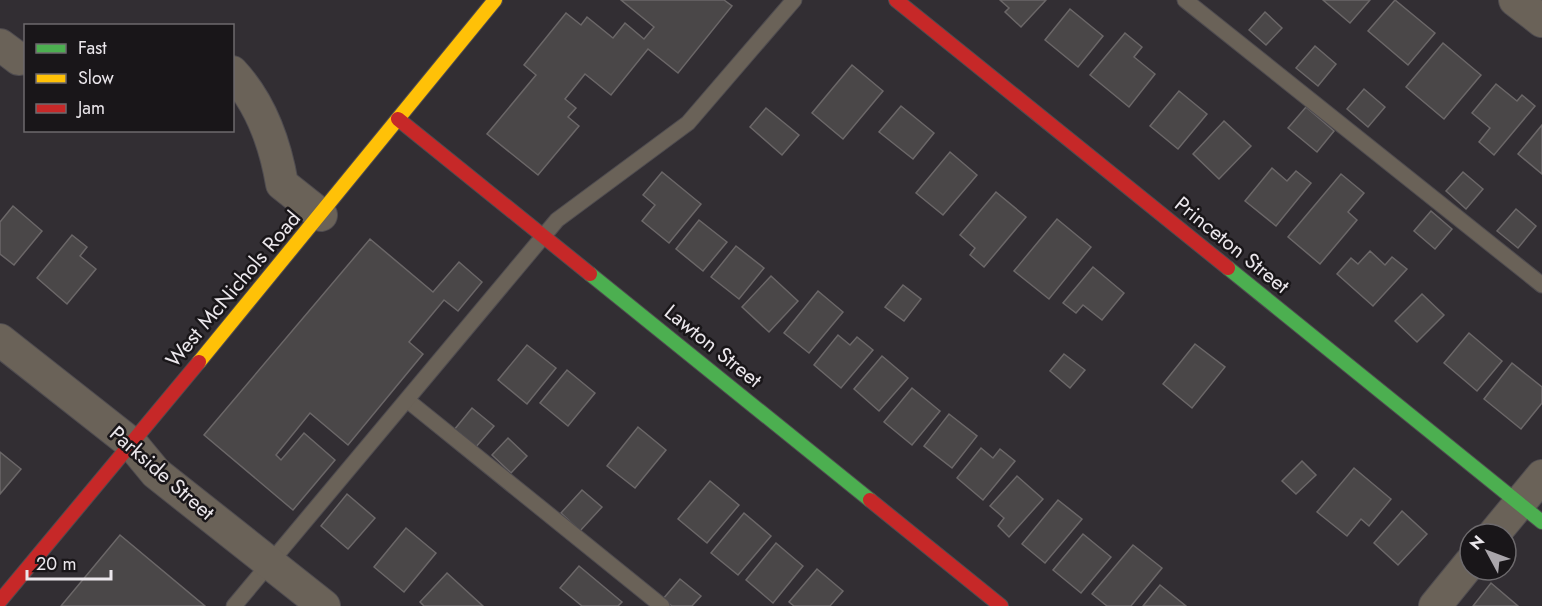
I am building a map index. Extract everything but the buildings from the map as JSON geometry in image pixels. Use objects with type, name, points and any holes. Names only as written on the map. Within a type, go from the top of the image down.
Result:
[{"type":"street","name":"West McNichols Road","points":[[0,601],[321,215],[495,0]]},
{"type":"street","name":"Princeton Street","points":[[896,0],[1530,513]]},
{"type":"street","points":[[1515,0],[1542,21]]},
{"type":"street","points":[[0,45],[19,59],[24,58]]},
{"type":"street","points":[[234,75],[252,98],[268,132],[282,184],[321,215]]},
{"type":"street","name":"Lawton Street","points":[[398,119],[1001,606]]},
{"type":"street","name":"Parkside Street","points":[[0,340],[132,444],[156,473],[324,606]]},
{"type":"street","points":[[1515,522],[1530,513],[1542,476]]},
{"type":"street","points":[[1435,606],[1458,578]]},
{"type":"lane","points":[[234,606],[557,220],[688,123],[794,0]]},
{"type":"lane","points":[[1185,0],[1542,285]]},
{"type":"lane","points":[[407,400],[662,606]]},
{"type":"traffic: fast","points":[[1228,268],[1542,522]]},
{"type":"traffic: fast","points":[[590,274],[870,500]]},
{"type":"traffic: slow","points":[[199,362],[495,0]]},
{"type":"traffic: jam","points":[[896,0],[1228,268]]},
{"type":"traffic: jam","points":[[398,119],[590,274]]},
{"type":"traffic: jam","points":[[0,601],[199,362]]},
{"type":"traffic: jam","points":[[870,500],[1001,606]]}]
